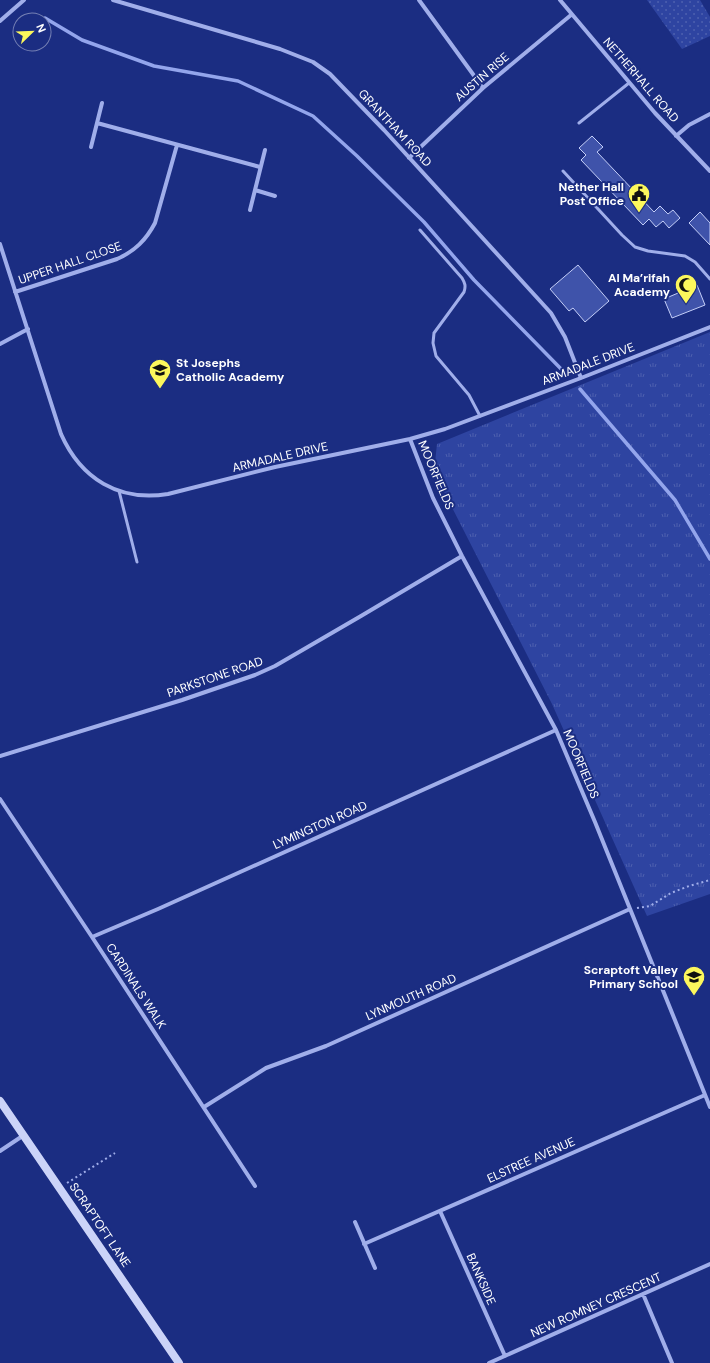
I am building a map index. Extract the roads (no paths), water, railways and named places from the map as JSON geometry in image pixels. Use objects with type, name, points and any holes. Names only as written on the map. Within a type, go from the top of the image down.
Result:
[{"type":"street","points":[[0,21],[24,0]]},
{"type":"street","name":"GRANTHAM ROAD","points":[[113,0],[280,49],[313,62],[323,69],[337,81],[551,313],[565,337],[581,378]]},
{"type":"street","points":[[419,0],[483,88]]},
{"type":"street","name":"NETHERHALL ROAD","points":[[560,0],[629,83],[676,136],[710,171]]},
{"type":"street","name":"AUSTIN RISE","points":[[408,158],[483,88],[571,15]]},
{"type":"street","points":[[91,147],[102,103]]},
{"type":"street","points":[[676,136],[689,125],[710,114]]},
{"type":"street","points":[[97,123],[260,167]]},
{"type":"street","name":"UPPER HALL CLOSE","points":[[15,292],[117,259],[139,246],[148,236],[156,223],[177,145]]},
{"type":"street","points":[[250,210],[265,150]]},
{"type":"street","points":[[255,190],[275,196]]},
{"type":"street","name":"ARMADALE DRIVE","points":[[0,244],[66,446],[91,476],[119,491],[138,495],[153,496],[168,494],[275,467],[410,439],[446,429],[710,327]]},
{"type":"street","points":[[0,344],[28,329]]},
{"type":"street","name":"MOORFIELDS","points":[[410,439],[433,498],[462,556],[556,730],[595,822],[710,1107]]},
{"type":"street","name":"PARKSTONE ROAD","points":[[0,756],[182,700],[255,675],[275,666],[462,556]]},
{"type":"street","name":"LYMINGTON ROAD","points":[[92,936],[158,909],[556,730]]},
{"type":"street","name":"CARDINALS WALK","points":[[0,799],[92,936],[255,1186]]},
{"type":"street","name":"LYNMOUTH ROAD","points":[[204,1107],[266,1068],[326,1046],[630,909]]},
{"type":"street","name":"ELSTREE AVENUE","points":[[364,1244],[705,1095]]},
{"type":"street","name":"SCRAPTOFT LANE","points":[[0,1101],[179,1363]]},
{"type":"street","points":[[0,1151],[24,1135]]},
{"type":"street","name":"BANKSIDE","points":[[440,1211],[505,1356]]},
{"type":"street","points":[[354,1222],[375,1268]]},
{"type":"street","name":"NEW ROMNEY CRESCENT","points":[[489,1363],[710,1264]]},
{"type":"street","points":[[643,1294],[672,1363]]},
{"type":"lane","points":[[579,123],[629,83]]},
{"type":"lane","points":[[562,171],[635,247],[648,251],[685,256],[695,262],[710,279]]},
{"type":"lane","points":[[420,230],[462,278],[464,283],[464,292],[434,333],[433,343],[436,356],[469,395],[480,416]]},
{"type":"lane","points":[[119,491],[137,562]]},
{"type":"waterway","points":[[52,22],[82,40],[154,66],[238,81],[313,116],[357,156],[424,222],[474,280],[566,374]]},
{"type":"waterway","points":[[580,389],[675,500],[710,559]]},
{"type":"place","name":"Nether Hall Post Office","points":[[639,214]]},
{"type":"place","name":"Al Ma’rifah Academy","points":[[686,304]]},
{"type":"place","name":"St Josephs Catholic Academy","points":[[160,390]]},
{"type":"place","name":"Scraptoft Valley Primary School","points":[[694,996]]}]
